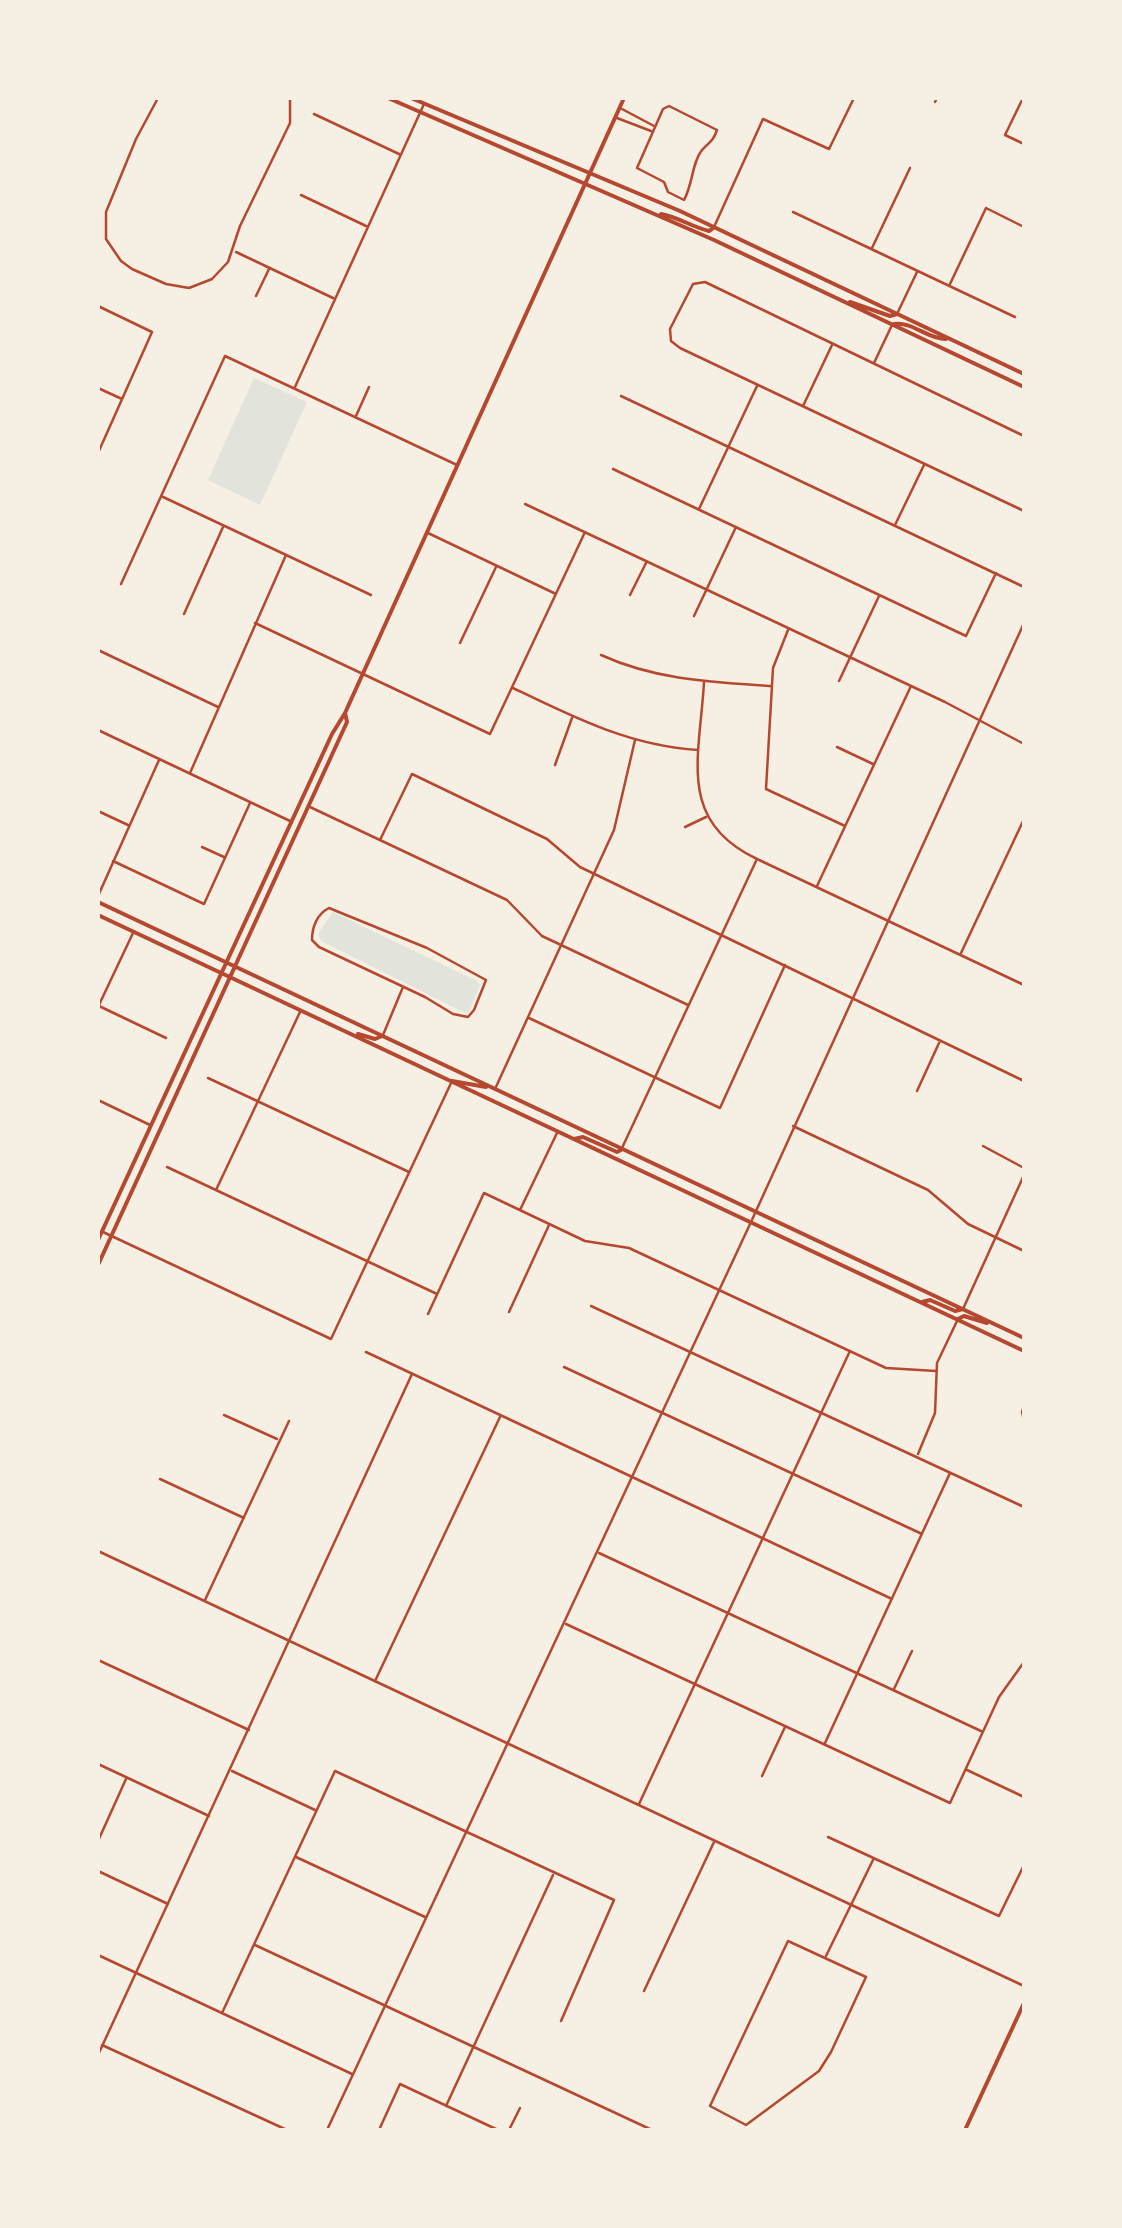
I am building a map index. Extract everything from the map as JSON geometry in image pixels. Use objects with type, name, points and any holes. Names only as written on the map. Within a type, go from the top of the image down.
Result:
[{"type":"main road","points":[[388,98],[656,214],[1024,386]]},
{"type":"main road","points":[[411,98],[714,227],[1024,374]]},
{"type":"main road","points":[[98,1240],[345,713],[624,98]]},
{"type":"main road","points":[[475,136],[506,146],[526,146]]},
{"type":"main road","points":[[656,214],[673,216],[709,232],[714,227]]},
{"type":"main road","points":[[846,302],[856,302],[890,316],[897,314]]},
{"type":"main road","points":[[893,324],[901,322],[936,339],[950,339]]},
{"type":"main road","points":[[98,1265],[237,968],[346,722],[345,713]]},
{"type":"main road","points":[[309,807],[311,780]]},
{"type":"main road","points":[[98,899],[1024,1338]]},
{"type":"main road","points":[[98,915],[1024,1351]]},
{"type":"main road","points":[[344,1029],[375,1038],[382,1036]]},
{"type":"main road","points":[[452,1081],[495,1089]]},
{"type":"main road","points":[[574,1139],[583,1137],[617,1152],[622,1149]]},
{"type":"main road","points":[[922,1302],[930,1300],[955,1311],[962,1309]]},
{"type":"main road","points":[[958,1320],[964,1316],[1001,1327]]},
{"type":"main road","points":[[966,2130],[1024,2004]]},
{"type":"street","points":[[158,98],[131,150],[104,225],[112,251],[120,261],[166,284],[189,288],[212,280],[228,262],[240,226],[290,123],[290,98]]},
{"type":"street","points":[[714,227],[763,120],[829,149],[854,98]]},
{"type":"street","points":[[1023,98],[1005,135],[1024,144]]},
{"type":"street","points":[[294,388],[424,104]]},
{"type":"street","points":[[669,106],[716,128],[712,145],[703,148],[684,200],[668,192],[664,182],[637,168],[656,126],[662,109],[669,106]]},
{"type":"street","points":[[620,108],[656,126]]},
{"type":"street","points":[[314,114],[400,154]]},
{"type":"street","points":[[616,118],[653,132]]},
{"type":"street","points":[[636,124],[639,119]]},
{"type":"street","points":[[872,249],[910,168]]},
{"type":"street","points":[[301,196],[367,226]]},
{"type":"street","points":[[949,286],[986,208],[1024,226]]},
{"type":"street","points":[[794,212],[1015,317]]},
{"type":"street","points":[[236,252],[335,298]]},
{"type":"street","points":[[256,296],[269,268]]},
{"type":"street","points":[[897,314],[918,271]]},
{"type":"street","points":[[1024,436],[705,282],[693,284],[670,330],[673,344],[1024,510]]},
{"type":"street","points":[[98,306],[152,332],[98,453]]},
{"type":"street","points":[[874,363],[893,324]]},
{"type":"street","points":[[803,406],[832,344]]},
{"type":"street","points":[[121,584],[225,356],[457,466]]},
{"type":"street","points":[[699,509],[758,384]]},
{"type":"street","points":[[98,388],[122,399]]},
{"type":"street","points":[[355,418],[368,388]]},
{"type":"street","points":[[620,396],[1024,587]]},
{"type":"street","points":[[895,526],[924,463]]},
{"type":"street","points":[[613,469],[966,636],[996,573]]},
{"type":"street","points":[[161,496],[371,595]]},
{"type":"street","points":[[525,504],[911,686],[1024,744]]},
{"type":"street","points":[[184,614],[224,526]]},
{"type":"street","points":[[694,616],[736,527]]},
{"type":"street","points":[[255,623],[490,734],[585,532]]},
{"type":"street","points":[[426,533],[556,594]]},
{"type":"street","points":[[190,773],[286,555]]},
{"type":"street","points":[[630,595],[646,561]]},
{"type":"street","points":[[460,643],[496,566]]},
{"type":"street","points":[[839,681],[879,594]]},
{"type":"street","points":[[328,2130],[756,1212],[1024,623]]},
{"type":"street","points":[[789,628],[774,662],[766,789],[846,826]]},
{"type":"street","points":[[98,650],[220,707]]},
{"type":"street","points":[[601,655],[652,675],[772,686]]},
{"type":"street","points":[[704,682],[699,793],[706,816],[724,840],[756,860],[1024,985]]},
{"type":"street","points":[[816,888],[911,686]]},
{"type":"street","points":[[511,688],[635,740],[700,750]]},
{"type":"street","points":[[555,765],[573,717]]},
{"type":"street","points":[[98,730],[292,822]]},
{"type":"street","points":[[495,1089],[617,823],[635,740]]},
{"type":"street","points":[[837,747],[874,764]]},
{"type":"street","points":[[98,899],[159,759]]},
{"type":"street","points":[[380,840],[412,774],[547,839],[573,863],[594,874],[1024,1081]]},
{"type":"street","points":[[112,861],[204,904],[250,802]]},
{"type":"street","points":[[309,807],[507,900],[536,931],[560,946],[688,1005]]},
{"type":"street","points":[[98,811],[129,826]]},
{"type":"street","points":[[685,827],[706,816]]},
{"type":"street","points":[[961,955],[1024,818]]},
{"type":"street","points":[[202,847],[225,858]]},
{"type":"street","points":[[622,1149],[756,860]]},
{"type":"street","points":[[329,908],[338,910],[427,948],[486,980],[468,1017],[452,1014],[403,987],[319,947],[312,940],[321,912],[329,908]]},
{"type":"street","points":[[134,932],[98,1006],[166,1038]]},
{"type":"street","points":[[527,1017],[720,1108],[786,964]]},
{"type":"street","points":[[382,1036],[403,987]]},
{"type":"street","points":[[216,1190],[300,1011]]},
{"type":"street","points":[[917,1090],[940,1042]]},
{"type":"street","points":[[208,1078],[409,1172]]},
{"type":"street","points":[[102,1232],[332,1339],[452,1081]]},
{"type":"street","points":[[98,1100],[152,1126]]},
{"type":"street","points":[[793,1126],[928,1190],[960,1219],[1024,1251]]},
{"type":"street","points":[[520,1210],[558,1132]]},
{"type":"street","points":[[983,1146],[1024,1168]]},
{"type":"street","points":[[167,1166],[437,1294]]},
{"type":"street","points":[[962,1309],[1024,1174]]},
{"type":"street","points":[[428,1314],[484,1193],[592,1243],[629,1248],[893,1370],[936,1371]]},
{"type":"street","points":[[508,1312],[550,1224]]},
{"type":"street","points":[[591,1306],[1024,1508]]},
{"type":"street","points":[[916,1457],[936,1414],[940,1355],[958,1320]]},
{"type":"street","points":[[639,1805],[850,1351]]},
{"type":"street","points":[[366,1352],[892,1600]]},
{"type":"street","points":[[564,1367],[922,1534]]},
{"type":"street","points":[[98,2055],[412,1374]]},
{"type":"street","points":[[1024,1406],[1024,1421]]},
{"type":"street","points":[[224,1414],[280,1441]]},
{"type":"street","points":[[375,1682],[500,1416]]},
{"type":"street","points":[[205,1602],[289,1420]]},
{"type":"street","points":[[824,1744],[950,1473]]},
{"type":"street","points":[[160,1479],[244,1518]]},
{"type":"street","points":[[98,1551],[1024,1986]]},
{"type":"street","points":[[597,1552],[983,1732]]},
{"type":"street","points":[[564,1623],[950,1803],[1003,1690],[1024,1662]]},
{"type":"street","points":[[894,1690],[912,1651]]},
{"type":"street","points":[[98,1660],[249,1730]]},
{"type":"street","points":[[762,1776],[786,1726]]},
{"type":"street","points":[[98,1764],[209,1816]]},
{"type":"street","points":[[230,1770],[317,1810]]},
{"type":"street","points":[[965,1770],[1024,1797]]},
{"type":"street","points":[[222,2013],[335,1771],[614,1900],[561,2021]]},
{"type":"street","points":[[98,1841],[127,1778]]},
{"type":"street","points":[[828,1837],[999,1916],[1024,1865]]},
{"type":"street","points":[[644,1991],[714,1841]]},
{"type":"street","points":[[295,1857],[426,1918]]},
{"type":"street","points":[[825,1959],[873,1858]]},
{"type":"street","points":[[98,1871],[168,1904]]},
{"type":"street","points":[[446,2106],[554,1873]]},
{"type":"street","points":[[788,1942],[825,1959],[866,1978],[825,2062],[746,2124],[710,2106],[788,1942]]},
{"type":"street","points":[[254,1945],[652,2130]]},
{"type":"street","points":[[98,1955],[354,2074]]},
{"type":"street","points":[[102,2045],[287,2130]]},
{"type":"street","points":[[378,2130],[400,2084],[498,2130]]},
{"type":"street","points":[[510,2130],[520,2108]]},
{"type":"shaded area","points":[[254,378],[307,402],[260,505],[208,480]]},
{"type":"shaded area","points":[[333,912],[477,981],[480,985],[469,1012],[321,941],[318,934]]}]
